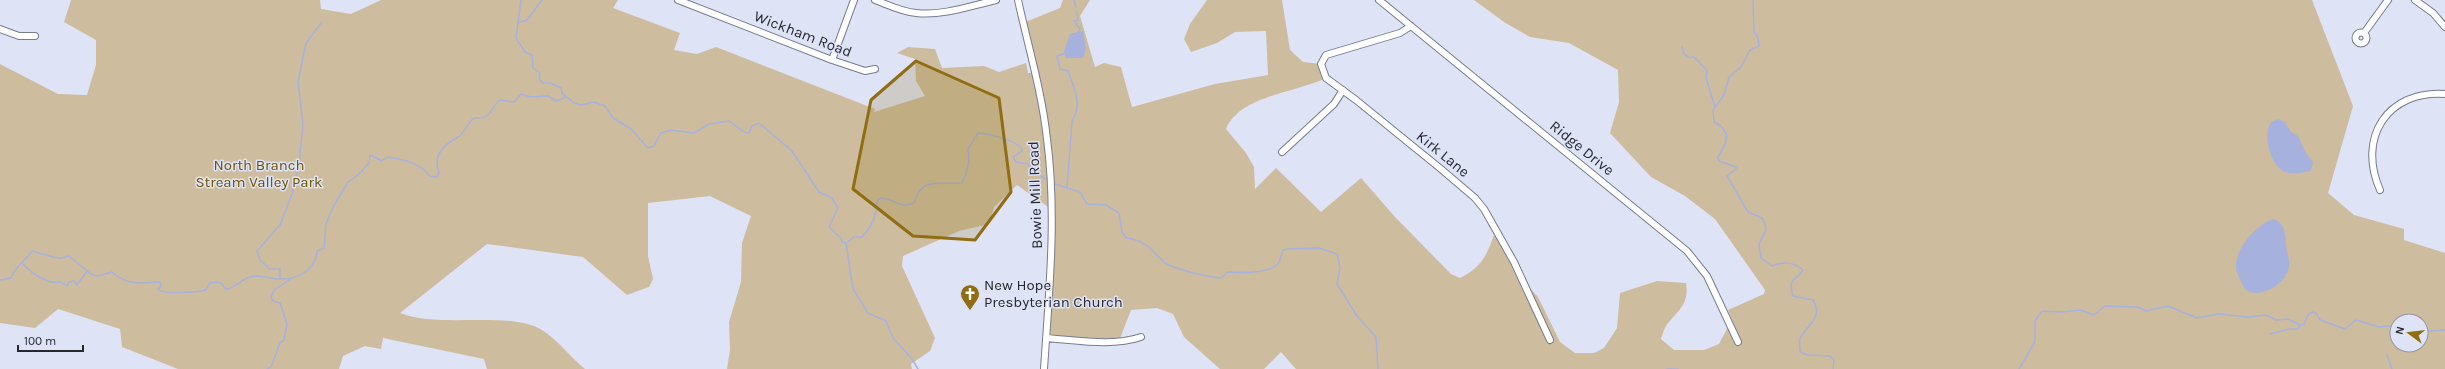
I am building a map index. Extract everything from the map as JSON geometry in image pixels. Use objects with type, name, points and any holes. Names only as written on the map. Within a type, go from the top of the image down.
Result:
[{"type":"street","name":"Wickham Road","points":[[678,0],[832,60],[865,71],[875,69]]},
{"type":"street","points":[[832,60],[854,0]]},
{"type":"street","points":[[875,0],[911,12],[925,13],[996,0]]},
{"type":"street","name":"Bowie Mill Road","points":[[1018,0],[1043,112],[1051,186],[1044,369]]},
{"type":"street","name":"Ridge Drive","points":[[1378,0],[1687,251],[1707,276],[1738,342]]},
{"type":"street","points":[[2364,33],[2388,0]]},
{"type":"street","points":[[2415,0],[2433,13],[2445,27]]},
{"type":"street","name":"Kirk Lane","points":[[1411,26],[1400,33],[1326,55],[1321,64],[1321,70],[1326,78],[1343,90],[1475,198],[1496,228],[1523,281],[1550,340]]},
{"type":"street","points":[[0,29],[19,36],[35,36]]},
{"type":"street","points":[[1282,152],[1334,104],[1343,90]]},
{"type":"street","points":[[2380,190],[2372,170],[2372,146],[2377,130],[2387,114],[2411,98],[2432,94],[2445,94]]},
{"type":"street","points":[[1046,338],[1104,342],[1130,341],[1141,337]]},
{"type":"highlighted area","points":[[916,61],[999,98],[1011,192],[975,240],[913,236],[853,189],[871,100]]},
{"type":"green space","name":"North Branch Stream Valley Park","points":[[71,0],[320,0],[321,9],[351,14],[381,0],[618,0],[613,8],[680,33],[674,50],[697,54],[716,47],[875,109],[874,112],[925,96],[916,81],[915,59],[897,53],[908,47],[935,49],[942,68],[984,66],[999,72],[1026,63],[1028,73],[1034,73],[1023,23],[1060,8],[1063,0],[1090,0],[1080,16],[1095,67],[1104,63],[1121,67],[1132,107],[1215,84],[1268,75],[1266,31],[1235,32],[1217,43],[1191,52],[1184,39],[1190,24],[1207,0],[1282,0],[1290,50],[1303,62],[1321,64],[1326,78],[1256,102],[1243,109],[1233,118],[1226,129],[1246,153],[1254,167],[1255,189],[1276,168],[1321,212],[1361,178],[1395,217],[1451,274],[1460,278],[1475,269],[1484,258],[1496,229],[1523,281],[1538,297],[1560,342],[1575,353],[1594,353],[1604,348],[1617,328],[1620,293],[1657,281],[1686,283],[1687,290],[1685,300],[1680,309],[1666,326],[1661,339],[1674,350],[1704,350],[1719,344],[1730,323],[1733,322],[1728,310],[1764,294],[1765,290],[1715,219],[1685,196],[1651,177],[1610,133],[1619,102],[1618,70],[1569,43],[1530,37],[1504,22],[1474,0],[2312,0],[2353,106],[2328,193],[2354,215],[2404,229],[2404,240],[2445,253],[2445,369],[1296,369],[1281,352],[1264,369],[1220,369],[1184,337],[1173,314],[1157,308],[1131,310],[1119,341],[1046,338],[1051,209],[1017,185],[994,207],[989,224],[959,231],[903,256],[902,266],[935,338],[930,351],[911,364],[912,369],[727,369],[730,350],[729,322],[741,282],[742,243],[751,216],[710,196],[648,203],[648,256],[653,279],[649,287],[627,295],[583,257],[487,244],[400,313],[416,318],[435,320],[493,320],[528,324],[548,334],[585,369],[487,369],[484,359],[383,338],[381,349],[365,346],[343,356],[339,369],[178,369],[122,347],[120,329],[58,309],[35,328],[0,323],[0,64],[58,94],[87,95],[96,65],[96,40],[64,22]]},
{"type":"water","points":[[1083,31],[1086,49],[1083,58],[1066,58],[1064,51],[1070,34]]},
{"type":"water","points":[[2278,119],[2285,122],[2291,132],[2298,136],[2306,153],[2313,162],[2311,171],[2289,173],[2278,167],[2274,161],[2269,148],[2268,134],[2271,122]]},
{"type":"water","points":[[2274,219],[2281,223],[2284,230],[2289,258],[2288,269],[2283,280],[2268,291],[2256,293],[2249,292],[2243,286],[2236,267],[2239,252],[2254,231],[2267,221]]},
{"type":"waterway","points":[[521,0],[516,38],[525,52],[532,55],[533,68],[540,73],[539,79],[543,83],[550,83],[561,88],[562,93],[574,103],[581,105],[594,102],[605,106],[613,118],[631,129],[648,148],[654,146],[661,133],[671,130],[694,133],[709,124],[729,121],[744,132],[749,133],[752,126],[759,123],[792,151],[819,192],[832,198],[838,208],[829,227],[841,238],[842,242],[846,243],[854,237],[862,237],[871,225],[875,216],[877,201],[881,198],[900,204],[909,205],[914,203],[917,194],[926,185],[939,183],[962,183],[968,166],[968,149],[978,133],[1004,139],[1017,144],[1021,147],[1022,151],[1013,157],[1016,162],[1028,164],[1033,171],[1049,181]]},
{"type":"waterway","points":[[518,23],[527,20],[542,0]]},
{"type":"waterway","points":[[1074,0],[1076,7]]},
{"type":"waterway","points":[[1753,0],[1754,32],[1758,38],[1759,46],[1750,50],[1741,67],[1729,77],[1724,95],[1713,110],[1714,122],[1721,126],[1727,135],[1725,145],[1718,157],[1719,161],[1736,167],[1736,169],[1727,176],[1748,212],[1762,218],[1765,224],[1766,230],[1759,244],[1761,258],[1772,266],[1780,263],[1788,263],[1796,265],[1803,270],[1792,283],[1791,286],[1793,296],[1813,300],[1817,312],[1813,321],[1800,339],[1800,352],[1808,355],[1830,356],[1834,360],[1833,369]]},
{"type":"waterway","points":[[1077,12],[1078,20],[1074,21],[1080,29],[1078,33]]},
{"type":"waterway","points":[[280,279],[280,269],[270,269],[260,260],[257,251],[280,225],[292,194],[299,164],[303,124],[298,82],[306,43],[322,22]]},
{"type":"waterway","points":[[1682,47],[1684,54],[1690,58],[1693,56],[1707,70],[1706,78],[1715,107]]},
{"type":"waterway","points":[[1066,53],[1057,56],[1060,69],[1068,71],[1075,90],[1077,103],[1077,109],[1072,121],[1067,188]]},
{"type":"waterway","points":[[0,280],[11,278],[32,251],[53,257],[61,258],[69,256],[91,274],[98,276],[112,272],[123,280],[129,282],[160,282],[161,286],[158,289],[166,292],[206,290],[208,285],[214,282],[221,283],[226,289],[246,278],[254,276],[279,279],[299,276],[313,264],[317,251],[324,248],[326,224],[333,207],[348,182],[358,175],[369,163],[370,155],[382,161],[387,157],[411,162],[426,171],[430,176],[436,177],[439,173],[437,167],[438,156],[444,147],[460,135],[474,118],[485,117],[488,115],[500,100],[514,102],[521,94],[531,97],[548,96],[556,101],[566,97]]},
{"type":"waterway","points":[[1052,183],[1080,192],[1087,204],[1106,205],[1119,213],[1122,232],[1126,238],[1142,243],[1150,248],[1166,263],[1190,272],[1221,278],[1228,272],[1263,271],[1276,266],[1280,261],[1283,250],[1288,249],[1319,248],[1337,254],[1340,267],[1337,284],[1357,316],[1376,337],[1378,369]]},
{"type":"waterway","points":[[846,243],[853,289],[868,313],[886,321],[893,338],[912,359],[918,369]]},
{"type":"waterway","points":[[23,264],[40,278],[51,282],[61,282],[67,286],[69,282],[74,281],[77,285],[87,271]]},
{"type":"waterway","points":[[267,369],[271,367],[280,343],[284,340],[287,324],[280,303],[273,301],[271,297],[274,290],[292,278]]},
{"type":"waterway","points":[[2019,369],[2035,342],[2035,321],[2042,311],[2061,312],[2080,310],[2094,315],[2105,306],[2138,307],[2146,311],[2168,306],[2197,318],[2218,314],[2248,317],[2266,315],[2276,320],[2288,319],[2300,325],[2304,324],[2308,315],[2312,312],[2316,313],[2320,320],[2345,329],[2356,320],[2379,327],[2389,326]]},
{"type":"waterway","points":[[2270,334],[2289,329],[2298,329],[2300,326]]},
{"type":"waterway","points":[[2429,331],[2445,330]]},
{"type":"waterway","points":[[2387,355],[2392,369]]},
{"type":"waterway","points":[[1667,369],[1678,369]]},
{"type":"place","name":"New Hope Presbyterian Church","points":[[970,311]]}]
